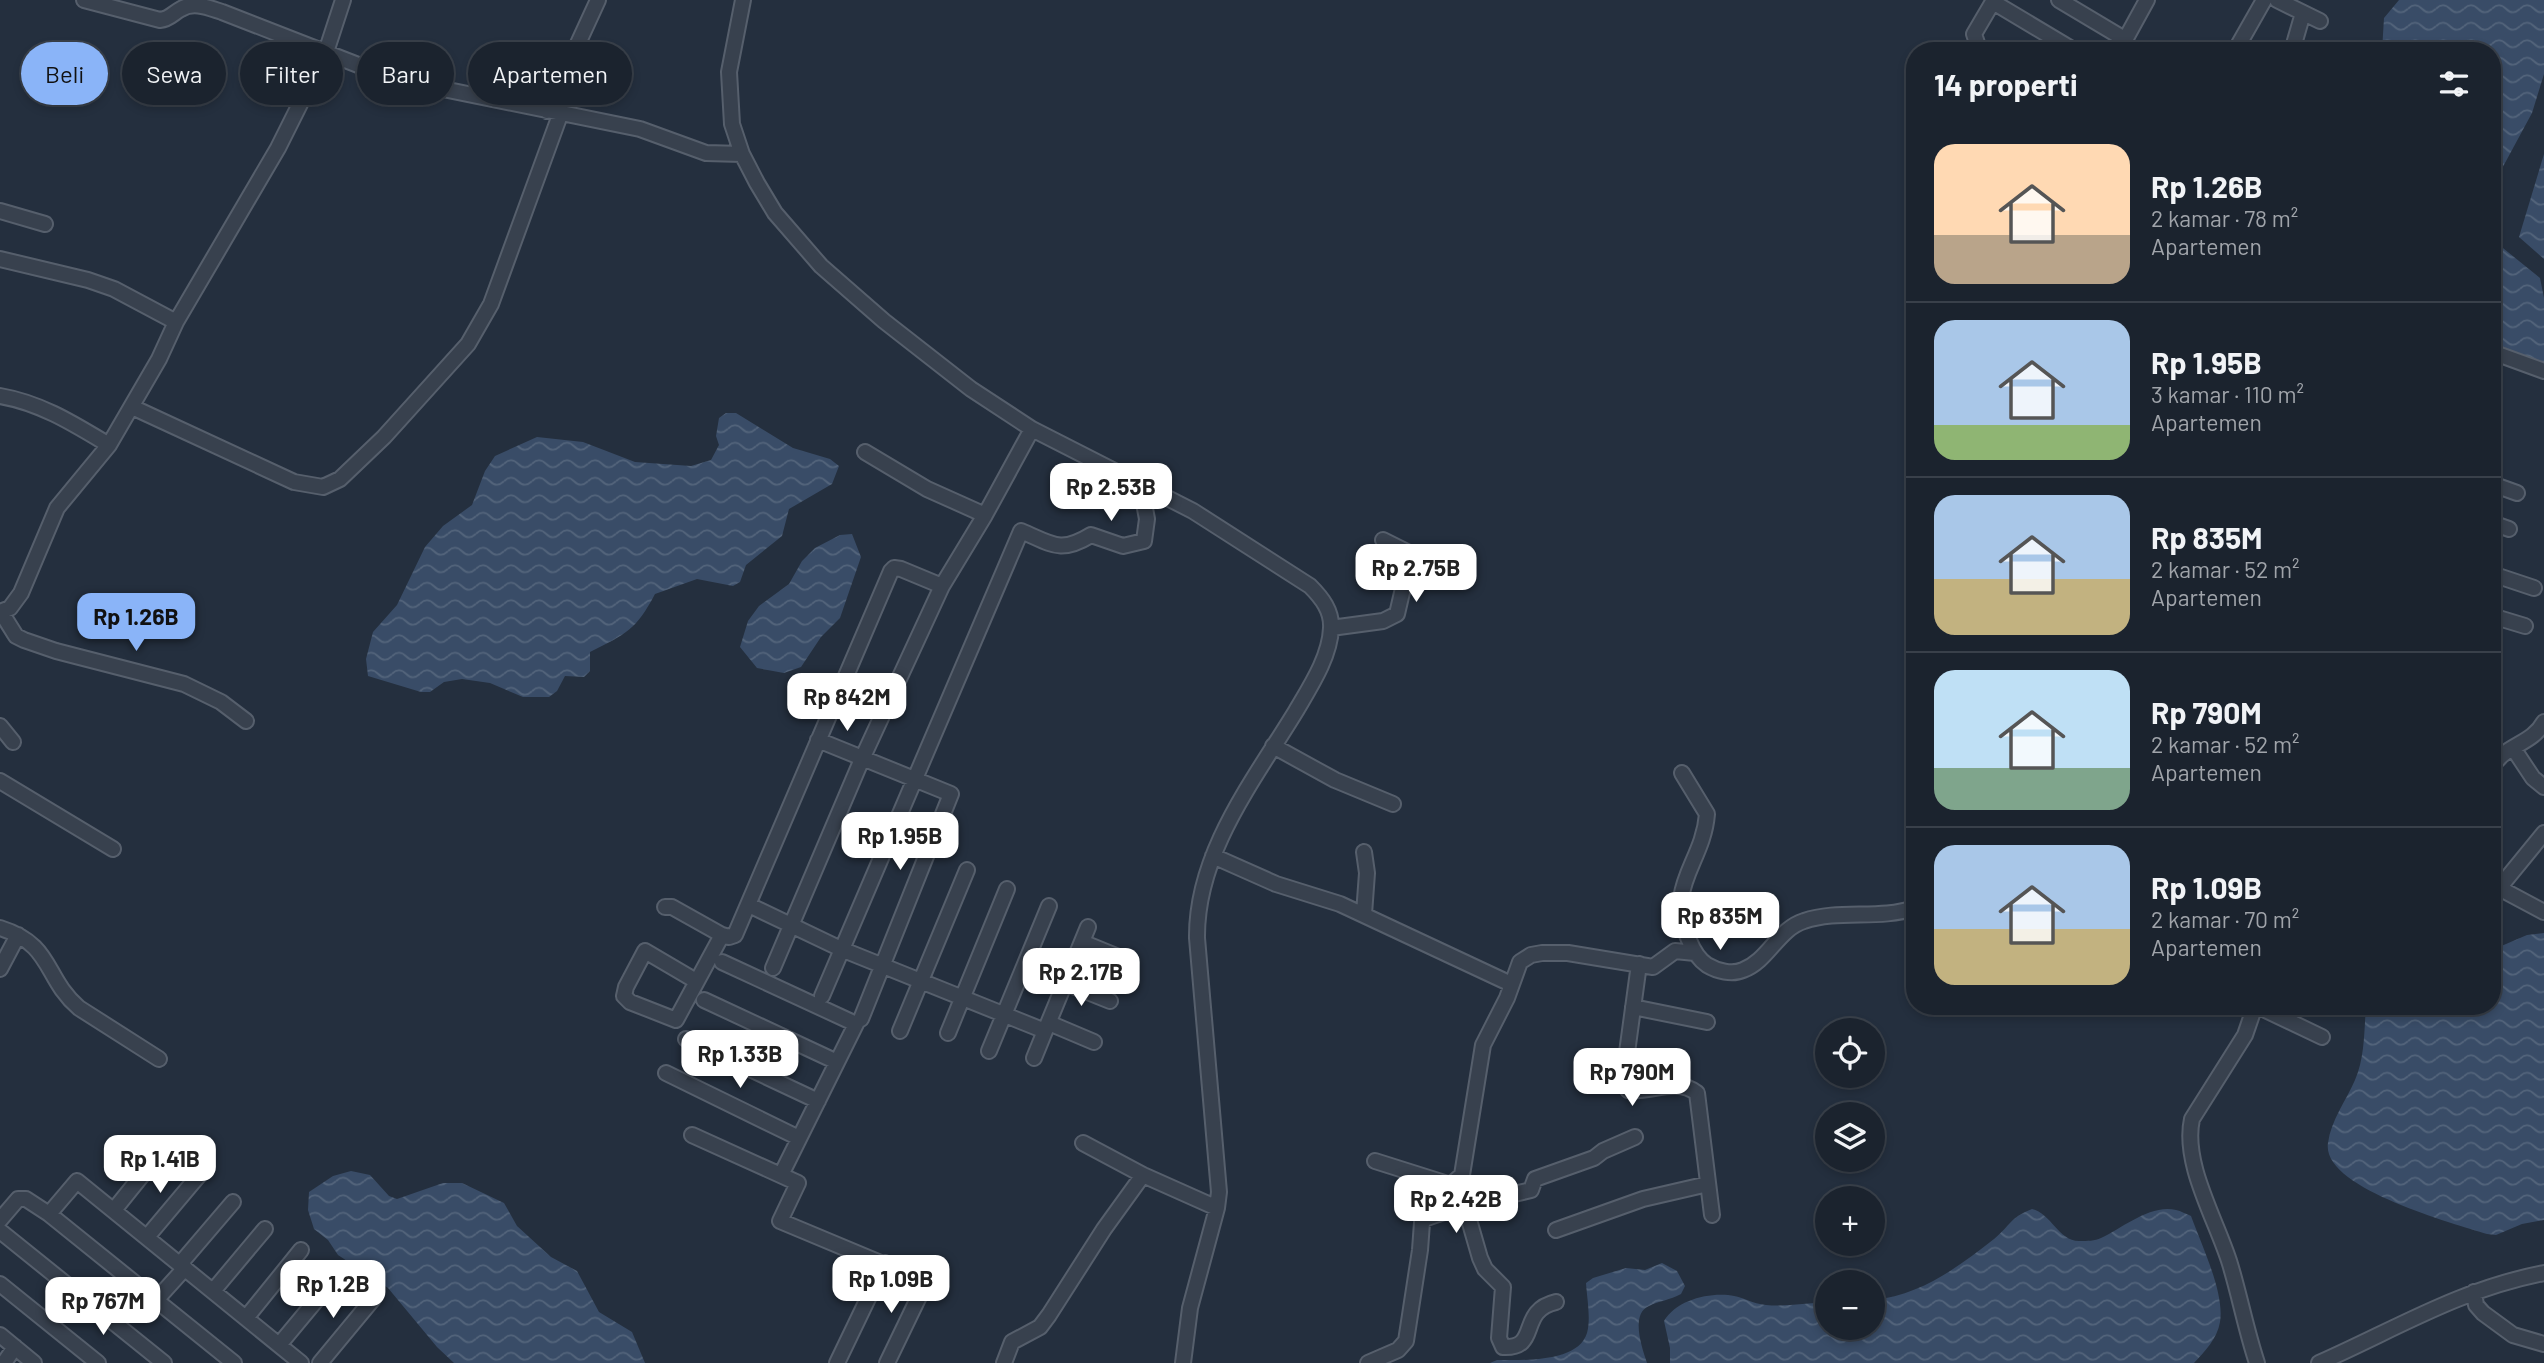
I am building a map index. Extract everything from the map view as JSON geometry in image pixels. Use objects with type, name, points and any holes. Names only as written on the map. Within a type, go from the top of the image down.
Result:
[{"type":"street","points":[[84,0],[160,20],[166,20],[187,6],[197,5],[300,42]]},
{"type":"street","points":[[329,42],[343,0]]},
{"type":"street","points":[[132,407],[294,482],[323,486],[340,479],[384,437],[468,344],[480,327],[505,267],[554,113],[598,0]]},
{"type":"street","points":[[743,0],[728,87],[732,124],[742,154],[775,213],[821,266],[895,330],[971,389],[1032,429],[1193,511],[1310,586],[1325,603],[1331,628],[1317,673],[1245,792],[1213,856],[1199,902],[1197,919],[1218,1184],[1217,1208],[1190,1308],[1183,1363]]},
{"type":"street","points":[[2059,0],[2118,42]]},
{"type":"street","points":[[2124,42],[2147,0]]},
{"type":"street","points":[[2240,42],[2264,0]]},
{"type":"street","points":[[2277,0],[2320,21]]},
{"type":"street","points":[[1978,42],[1974,34],[1994,1],[2060,42]]},
{"type":"street","points":[[2295,42],[2303,13]]},
{"type":"street","points":[[343,59],[394,79],[652,132],[706,153],[742,154]]},
{"type":"street","points":[[246,721],[208,694],[184,684],[24,640],[16,636],[0,612],[10,608],[21,593],[57,508],[109,445],[132,407],[176,322],[278,148],[300,105]]},
{"type":"street","points":[[0,211],[45,225]]},
{"type":"street","points":[[0,259],[101,284],[176,322]]},
{"type":"street","points":[[2501,355],[2544,372]]},
{"type":"street","points":[[0,396],[48,410],[109,445]]},
{"type":"street","points":[[773,968],[863,759],[943,586],[1032,429]]},
{"type":"street","points":[[865,452],[927,489],[985,515]]},
{"type":"street","points":[[822,996],[1021,531],[1059,547],[1077,544],[1091,535],[1123,545],[1144,541],[1147,519],[1140,482]]},
{"type":"street","points":[[2501,487],[2517,493]]},
{"type":"street","points":[[2501,526],[2509,529]]},
{"type":"street","points":[[1331,628],[1383,621],[1397,614],[1411,554],[1383,540]]},
{"type":"street","points":[[665,907],[672,907],[722,935],[734,935],[891,571],[897,568],[943,586]]},
{"type":"street","points":[[2501,577],[2534,589]]},
{"type":"street","points":[[2501,619],[2525,626]]},
{"type":"street","points":[[2501,755],[2532,738],[2544,722]]},
{"type":"street","points":[[0,726],[13,742]]},
{"type":"street","points":[[818,740],[951,794],[861,1019]]},
{"type":"street","points":[[1273,746],[1335,780],[1393,804]]},
{"type":"street","points":[[2513,748],[2533,778],[2544,787]]},
{"type":"street","points":[[1682,773],[1707,814],[1694,861],[1684,880],[1679,899],[1680,917],[1695,953],[1713,969],[1739,972],[1752,966],[1792,926],[1803,921],[1849,914],[1906,911]]},
{"type":"street","points":[[0,780],[113,849]]},
{"type":"street","points":[[2501,886],[2544,833]]},
{"type":"street","points":[[1364,852],[1367,873],[1364,914]]},
{"type":"street","points":[[1213,856],[1276,884],[1321,897],[1364,914],[1476,970],[1511,984]]},
{"type":"street","points":[[900,1031],[967,870]]},
{"type":"street","points":[[948,1033],[1007,889]]},
{"type":"street","points":[[2501,889],[2542,908]]},
{"type":"street","points":[[749,905],[841,949],[1004,1014],[1094,1042]]},
{"type":"street","points":[[989,1051],[1049,906]]},
{"type":"street","points":[[1034,1058],[1088,927]]},
{"type":"street","points":[[0,928],[29,940],[69,999],[159,1059]]},
{"type":"street","points":[[0,969],[18,934]]},
{"type":"street","points":[[696,981],[645,951],[624,996],[630,1002],[676,1020],[722,935]]},
{"type":"street","points":[[1082,942],[1121,958]]},
{"type":"street","points":[[1368,1363],[1398,1350],[1406,1341],[1420,1250],[1423,1209],[1462,1175],[1483,1045],[1507,998],[1520,962],[1531,955],[1568,953],[1653,967],[1675,951],[1695,953]]},
{"type":"street","points":[[722,962],[856,1024],[781,1175]]},
{"type":"street","points":[[1639,964],[1623,1077],[1625,1086],[1634,1091],[1672,1086],[1697,1093],[1712,1215]]},
{"type":"street","points":[[1065,983],[1110,1001]]},
{"type":"street","points":[[704,1000],[837,1062]]},
{"type":"street","points":[[1633,1007],[1707,1022]]},
{"type":"street","points":[[2253,1015],[2245,1035],[2192,1119],[2189,1133],[2192,1158],[2230,1262],[2257,1363]]},
{"type":"street","points":[[2275,1015],[2322,1037]]},
{"type":"street","points":[[686,1039],[818,1101]]},
{"type":"street","points":[[666,1073],[799,1139]]},
{"type":"street","points":[[692,1135],[798,1183],[780,1220],[926,1282],[887,1363]]},
{"type":"street","points":[[1422,1220],[1456,1207],[1531,1190],[1535,1179],[1594,1158],[1602,1151],[1635,1137]]},
{"type":"street","points":[[1083,1143],[1143,1175],[1217,1208]]},
{"type":"street","points":[[114,1210],[164,1148]]},
{"type":"street","points":[[1376,1161],[1451,1185]]},
{"type":"street","points":[[147,1237],[200,1174]]},
{"type":"street","points":[[1004,1363],[1012,1342],[1040,1327],[1049,1315],[1104,1229],[1143,1175]]},
{"type":"street","points":[[49,1214],[78,1181],[279,1345],[292,1360]]},
{"type":"street","points":[[1556,1230],[1643,1199],[1709,1184]]},
{"type":"street","points":[[0,1220],[20,1198],[26,1199],[157,1299],[227,1361]]},
{"type":"street","points":[[157,1299],[233,1202]]},
{"type":"street","points":[[1465,1206],[1485,1269],[1503,1287],[1499,1338],[1503,1347],[1514,1347],[1525,1341],[1536,1311],[1545,1304],[1556,1302]]},
{"type":"street","points":[[213,1291],[265,1229]]},
{"type":"street","points":[[0,1231],[164,1363]]},
{"type":"street","points":[[246,1318],[301,1250]]},
{"type":"street","points":[[837,1363],[885,1264]]},
{"type":"street","points":[[2319,1363],[2396,1325],[2474,1292],[2544,1273]]},
{"type":"street","points":[[279,1345],[338,1274]]},
{"type":"street","points":[[0,1284],[98,1363]]},
{"type":"street","points":[[2474,1292],[2476,1305],[2483,1313],[2512,1335],[2544,1344]]},
{"type":"street","points":[[320,1363],[373,1299]]},
{"type":"street","points":[[0,1335],[34,1363]]},
{"type":"street","points":[[4,1363],[15,1347]]},
{"type":"water","points":[[2399,0],[2544,0],[2544,74],[2532,113],[2501,170],[2501,42],[2383,42],[2384,18]]},
{"type":"water","points":[[2544,154],[2544,259],[2519,237]]},
{"type":"water","points":[[2501,246],[2540,278],[2544,298],[2544,366],[2501,347]]},
{"type":"water","points":[[726,413],[736,413],[793,448],[830,459],[839,466],[832,484],[789,509],[782,536],[746,565],[740,582],[733,586],[697,579],[655,594],[642,616],[629,630],[590,652],[590,671],[584,677],[565,676],[557,691],[549,697],[523,697],[490,683],[462,679],[444,682],[430,692],[421,692],[368,676],[366,659],[373,632],[397,605],[425,547],[443,526],[472,505],[485,471],[495,456],[537,437],[583,442],[635,462],[691,466],[711,460],[719,445],[716,436],[719,418]]},
{"type":"water","points":[[852,534],[861,557],[840,618],[821,637],[801,667],[784,673],[757,668],[740,647],[748,621],[759,606],[789,584],[802,561],[815,548],[840,535]]},
{"type":"water","points":[[2544,933],[2544,1220],[2522,1224],[2496,1235],[2487,1234],[2420,1212],[2366,1189],[2345,1175],[2331,1159],[2328,1143],[2335,1118],[2361,1062],[2366,1015],[2501,1015],[2501,946],[2527,935]]},
{"type":"water","points":[[351,1171],[370,1175],[389,1196],[397,1199],[443,1183],[462,1183],[504,1203],[517,1226],[551,1257],[577,1271],[599,1312],[632,1332],[645,1363],[454,1363],[437,1347],[388,1288],[338,1255],[328,1240],[314,1229],[308,1210],[309,1192],[333,1176]]},
{"type":"water","points":[[2032,1209],[2045,1216],[2066,1237],[2091,1241],[2156,1210],[2176,1210],[2191,1216],[2219,1297],[2220,1322],[2213,1339],[2194,1363],[1670,1363],[1670,1348],[1664,1321],[1669,1314],[1683,1303],[1719,1295],[1766,1305],[1815,1303],[1815,1340],[1885,1340],[1885,1298],[1938,1279],[1994,1239],[2019,1216]]},
{"type":"water","points":[[1662,1263],[1677,1271],[1685,1286],[1681,1294],[1649,1306],[1640,1316],[1639,1332],[1647,1363],[1490,1363],[1497,1360],[1548,1358],[1573,1350],[1582,1343],[1587,1333],[1589,1315],[1586,1283],[1593,1278],[1626,1268],[1645,1270]]}]
